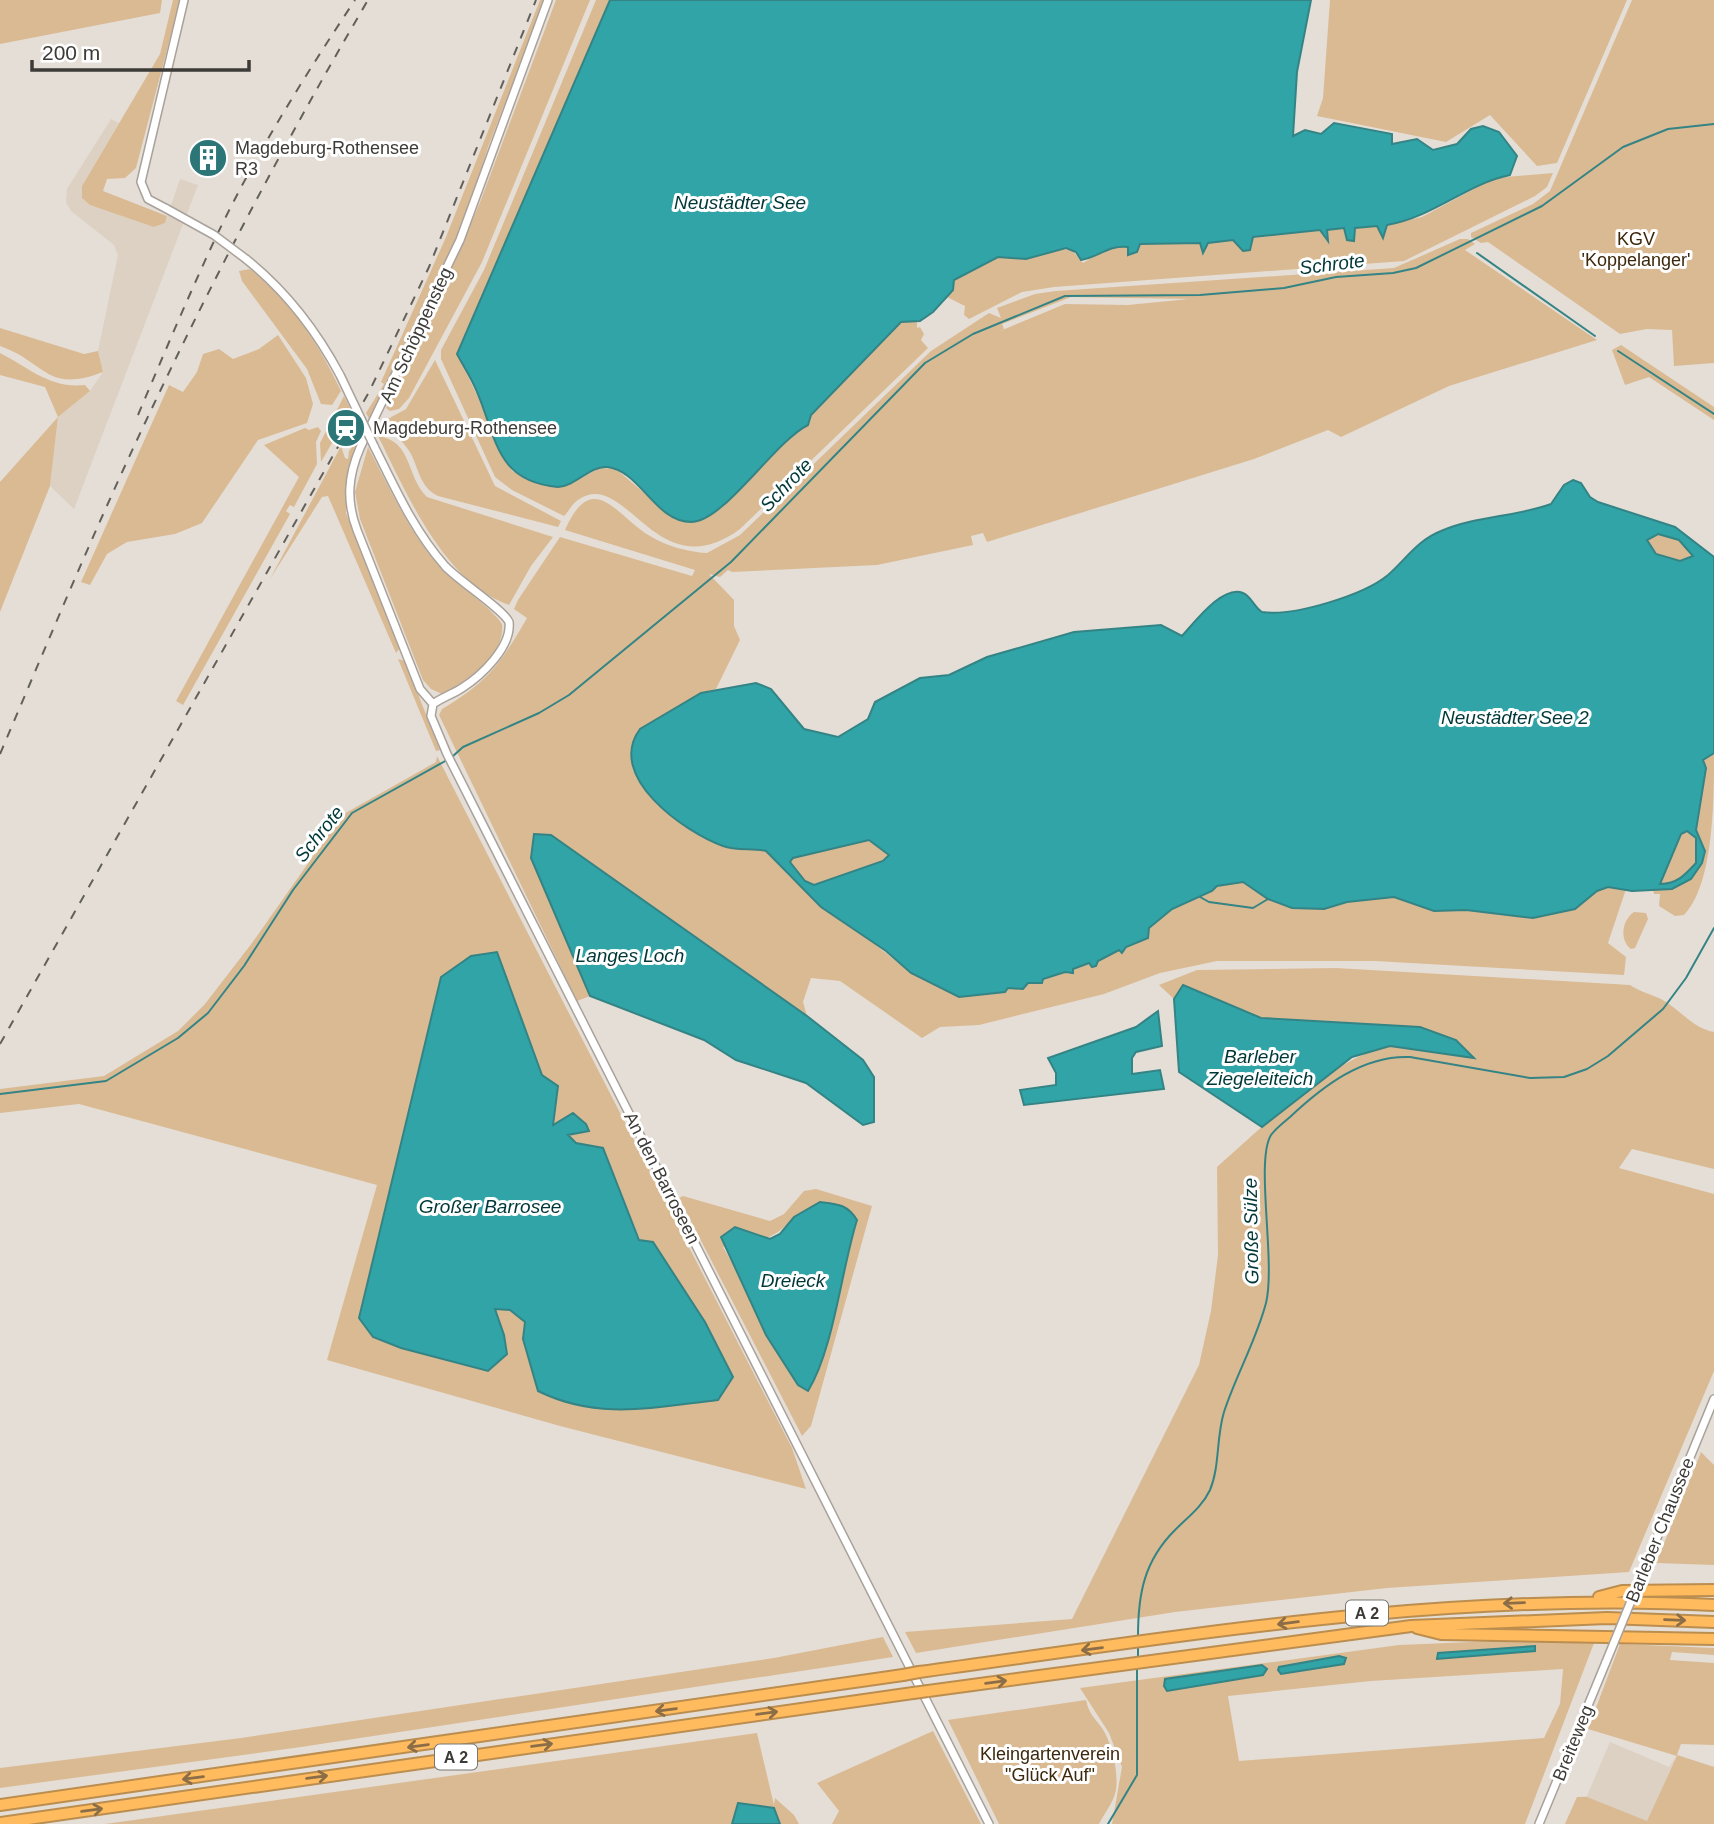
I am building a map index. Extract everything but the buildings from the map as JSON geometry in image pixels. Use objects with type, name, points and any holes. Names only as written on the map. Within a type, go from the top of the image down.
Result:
[{"type":"highway","points":[[1582,1601],[1622,1591],[1714,1590]]},
{"type":"highway","name":"A 2","points":[[0,1805],[919,1672],[1391,1610],[1582,1601],[1714,1605]]},
{"type":"highway","name":"A 2","points":[[0,1823],[913,1693],[1411,1626],[1580,1619],[1714,1622]]},
{"type":"highway","points":[[1411,1626],[1441,1634],[1714,1639]]},
{"type":"street","points":[[184,0],[141,182],[148,199],[208,232],[246,259],[270,279],[304,317],[340,375],[412,520],[432,549],[461,582],[503,614],[510,625],[504,642],[482,672],[464,687],[433,705]]},
{"type":"street","name":"Am Schöppensteg","points":[[433,705],[420,689],[357,530],[350,508],[350,482],[360,448],[464,230],[548,0]]},
{"type":"street","name":"An den Barroseen","points":[[433,705],[431,716],[447,754],[989,1824]]},
{"type":"street","name":"Barleber Chaussee","points":[[1606,1662],[1714,1399]]},
{"type":"street","name":"Breiteweg","points":[[1539,1824],[1606,1662]]},
{"type":"shaded area","points":[[111,119],[119,123],[82,186],[129,217],[154,227],[165,223],[180,179],[198,185],[74,509],[50,486],[58,417],[90,391],[103,372],[98,351],[118,255],[114,245],[71,211],[66,202],[67,189]]},
{"type":"shaded area","points":[[1610,1742],[1669,1767],[1677,1755],[1714,1767],[1714,1824],[1565,1824],[1577,1797],[1587,1796]]},
{"type":"green space","points":[[0,0],[162,0],[160,13],[0,44]]},
{"type":"green space","points":[[173,0],[180,0],[136,168],[125,178],[107,179],[103,191],[167,216],[165,223],[154,227],[90,205],[82,198],[82,186],[160,54]]},
{"type":"green space","points":[[540,0],[545,0],[488,147],[476,188],[455,242],[371,422],[366,413],[384,384],[381,382],[446,237]]},
{"type":"green space","points":[[556,0],[590,0],[482,262],[409,398],[399,409],[390,411],[386,408],[421,342],[420,336],[479,205]]},
{"type":"green space","points":[[596,0],[610,0],[457,352],[512,471],[558,487],[573,483],[599,468],[616,469],[662,508],[686,521],[695,522],[719,509],[787,439],[810,422],[811,415],[901,322],[917,321],[917,328],[920,327],[924,334],[921,340],[928,348],[740,529],[711,544],[686,546],[664,538],[612,499],[595,494],[578,500],[564,516],[512,490],[495,477],[441,359],[441,350],[484,270]]},
{"type":"green space","points":[[1330,0],[1627,0],[1557,163],[1537,166],[1490,115],[1446,142],[1317,116],[1323,98]]},
{"type":"green space","name":"KGV 'Koppelanger'","points":[[1632,0],[1714,0],[1714,363],[1674,366],[1672,330],[1647,329],[1620,334],[1488,242],[1481,243],[1471,237],[1471,233],[1533,204],[1550,191]]},
{"type":"green space","points":[[1553,173],[1547,187],[1535,196],[1404,261],[1054,287],[1022,292],[969,319],[964,315],[965,306],[947,297],[953,290],[953,280],[998,257],[1033,258],[1056,249],[1072,250],[1083,263],[1111,246],[1129,247],[1128,254],[1139,244],[1200,243],[1203,251],[1208,243],[1321,230],[1327,239],[1326,230],[1344,228],[1354,241],[1355,228],[1378,226],[1383,238],[1386,225],[1422,217],[1494,178]]},
{"type":"green space","points":[[1460,239],[1468,239],[1475,244],[1465,250],[1597,340],[1449,386],[1341,437],[1328,430],[1254,459],[987,542],[983,533],[971,536],[973,545],[877,565],[732,572],[728,570],[720,577],[709,574],[734,600],[734,626],[740,640],[716,689],[701,693],[655,801],[706,840],[731,848],[766,851],[789,876],[911,973],[959,997],[1005,992],[1008,988],[1065,972],[1069,974],[1073,969],[1120,950],[1123,953],[1126,947],[1148,938],[1149,928],[1172,909],[1212,891],[1217,886],[1244,882],[1268,899],[1292,908],[1324,909],[1347,902],[1394,897],[1434,911],[1466,910],[1533,918],[1575,909],[1597,891],[1608,887],[1626,889],[1608,943],[1626,957],[1624,975],[1375,961],[1217,961],[1160,973],[1104,994],[979,1025],[940,1027],[922,1038],[840,981],[811,978],[803,1002],[807,1016],[551,835],[535,834],[531,858],[590,996],[577,1001],[439,715],[442,709],[471,690],[501,659],[527,618],[514,609],[518,600],[560,537],[692,576],[695,570],[565,530],[575,511],[585,502],[595,499],[605,502],[663,543],[707,553],[740,535],[931,351],[989,313],[1001,318],[997,308],[1035,294],[1056,291],[1394,268]],"holes":[[[1071,297],[1189,299],[1128,305],[1065,304],[1000,331],[1004,329],[1002,324]]]},
{"type":"green space","points":[[250,269],[291,310],[323,357],[341,391],[332,405],[321,404],[307,369],[242,281],[239,271]]},
{"type":"green space","points":[[0,328],[84,354],[98,351],[103,372],[84,378],[57,378],[0,346]]},
{"type":"green space","points":[[278,335],[306,378],[313,404],[307,423],[258,440],[202,523],[175,534],[127,542],[107,554],[90,585],[81,582],[169,385],[183,392],[197,372],[203,354],[219,349],[233,359],[259,349]]},
{"type":"green space","points":[[1621,345],[1714,407],[1714,420],[1649,377],[1625,385],[1612,350]]},
{"type":"green space","points":[[0,353],[51,381],[85,385],[90,391],[58,417],[45,387],[0,375]]},
{"type":"green space","points":[[435,360],[495,486],[561,521],[558,527],[438,496],[427,488],[411,454],[393,426],[382,422],[406,409]]},
{"type":"green space","points":[[344,396],[351,410],[321,462],[320,443]]},
{"type":"green space","points":[[58,417],[50,486],[0,612],[0,482]]},
{"type":"green space","points":[[318,427],[321,431],[316,442],[317,464],[294,507],[290,505],[286,511],[290,514],[183,705],[176,701],[299,477],[264,445],[305,428],[309,430]]},
{"type":"green space","points":[[362,434],[346,481],[346,513],[400,648],[396,653],[328,496],[322,497],[270,579],[341,446],[345,458],[348,459],[349,451]]},
{"type":"green space","points":[[378,436],[389,439],[403,452],[415,480],[427,497],[553,537],[531,566],[509,605],[486,594],[446,557],[415,508]]},
{"type":"green space","points":[[368,447],[427,552],[502,624],[502,635],[491,657],[473,675],[442,694],[431,689],[423,680],[360,519],[355,492]]},
{"type":"green space","points":[[1653,534],[1676,539],[1686,546],[1693,556],[1674,560],[1655,553],[1647,542]]},
{"type":"green space","points":[[398,659],[405,661],[440,750],[436,751]]},
{"type":"green space","points":[[1714,753],[1714,794],[1707,863],[1694,901],[1684,915],[1675,916],[1659,906],[1660,894],[1654,894],[1653,890],[1672,889],[1702,863],[1696,830],[1706,768],[1703,760]]},
{"type":"green space","points":[[437,756],[792,1448],[806,1489],[560,1426],[327,1360],[377,1185],[79,1104],[0,1113],[0,1089],[104,1076],[178,1031],[205,1004],[252,943],[342,815],[436,762]],"holes":[[[497,952],[542,1075],[553,1126],[576,1143],[603,1148],[640,1240],[679,1286],[705,1322],[713,1339],[538,1390],[523,1339],[525,1321],[510,1310],[494,1309],[504,1335],[488,1371],[401,1348],[373,1337]]]},
{"type":"green space","points":[[1687,831],[1696,838],[1696,863],[1676,881],[1659,884],[1681,834]]},
{"type":"green space","points":[[870,840],[889,854],[883,861],[814,885],[805,881],[789,862],[793,858]]},
{"type":"green space","points":[[1634,912],[1646,913],[1648,919],[1635,948],[1631,949],[1625,941],[1624,930],[1627,920]]},
{"type":"green space","points":[[1336,968],[1630,985],[1668,1003],[1699,1027],[1714,1032],[1714,1169],[1632,1149],[1619,1168],[1714,1194],[1714,1371],[1629,1572],[1387,1588],[1175,1612],[916,1653],[905,1632],[1072,1619],[1199,1365],[1211,1311],[1218,1255],[1217,1167],[1298,1097],[1344,1065],[1366,1054],[1396,1046],[1473,1057],[1420,1027],[1261,1018],[1183,985],[1174,999],[1159,985],[1197,970]]},
{"type":"green space","points":[[816,1189],[872,1206],[811,1426],[802,1436],[679,1198],[683,1196],[770,1221],[784,1214],[804,1191]],"holes":[[[794,1217],[857,1220],[844,1263],[747,1289],[723,1247],[754,1242],[770,1236]]]},
{"type":"green space","points":[[1701,1452],[1714,1465],[1714,1565],[1656,1563]]},
{"type":"green space","points":[[883,1637],[893,1657],[301,1747],[0,1788],[0,1768],[241,1738],[774,1658]]},
{"type":"green space","points":[[1521,1640],[1594,1643],[1525,1824],[1112,1824],[1122,1767],[1109,1733],[1080,1688],[1399,1645]],"holes":[[[1563,1669],[1560,1704],[1544,1738],[1239,1761],[1228,1696],[1371,1681]]]},
{"type":"green space","points":[[1620,1644],[1714,1648],[1714,1655],[1672,1652],[1670,1660],[1714,1663],[1714,1745],[1681,1744],[1677,1755],[1714,1767],[1714,1824],[1565,1824],[1577,1797],[1587,1797],[1647,1821],[1677,1756],[1588,1729]]},
{"type":"green space","name":"Kleingartenverein \"Glück Auf\"","points":[[1086,1700],[1090,1712],[1109,1742],[1116,1769],[1115,1794],[1099,1824],[999,1824],[948,1720]]},
{"type":"green space","points":[[933,1731],[981,1824],[832,1824],[839,1811],[817,1783]]},
{"type":"green space","points":[[757,1733],[774,1805],[775,1798],[794,1815],[799,1824],[780,1824],[774,1808],[738,1803],[732,1824],[105,1824]]},
{"type":"water","name":"Neustädter See","points":[[610,0],[1311,0],[1297,72],[1293,136],[1305,130],[1321,134],[1334,123],[1392,134],[1392,144],[1417,139],[1433,150],[1457,144],[1471,129],[1483,126],[1499,132],[1517,156],[1510,175],[1479,185],[1421,215],[1387,225],[1383,238],[1377,226],[1355,228],[1354,241],[1347,240],[1344,228],[1327,230],[1328,241],[1320,230],[1253,237],[1250,250],[1243,251],[1233,240],[1208,243],[1203,253],[1200,243],[1140,244],[1137,252],[1128,255],[1128,247],[1121,247],[1081,260],[1076,252],[1066,248],[1026,259],[998,257],[954,280],[953,290],[933,312],[920,321],[901,322],[811,415],[808,425],[780,447],[734,496],[704,519],[691,522],[678,520],[667,514],[619,470],[600,468],[558,487],[537,483],[522,476],[501,454],[475,387],[457,354]]},
{"type":"water","name":"Neustädter See 2","points":[[1573,480],[1581,483],[1590,497],[1598,502],[1675,527],[1714,557],[1714,753],[1703,760],[1706,768],[1696,830],[1705,851],[1702,863],[1691,879],[1672,889],[1632,891],[1608,887],[1597,891],[1575,909],[1533,918],[1466,910],[1434,911],[1394,897],[1347,902],[1324,909],[1292,908],[1268,899],[1243,882],[1217,886],[1212,891],[1172,909],[1149,928],[1148,938],[1126,947],[1122,953],[1119,950],[1098,961],[1096,966],[1092,967],[1089,963],[1073,969],[1073,973],[1065,972],[1043,979],[1042,983],[1028,983],[1023,989],[1008,988],[1005,992],[959,997],[911,973],[886,951],[821,907],[766,851],[728,848],[707,839],[670,815],[641,783],[633,765],[632,747],[640,729],[701,693],[756,683],[771,689],[804,729],[838,737],[868,719],[875,702],[920,678],[949,675],[987,657],[1074,632],[1161,625],[1182,636],[1218,599],[1235,592],[1246,594],[1262,612],[1275,613],[1309,608],[1346,597],[1377,583],[1433,535],[1468,522],[1551,504],[1564,485]],"holes":[[[1658,534],[1679,540],[1693,556],[1680,561],[1656,554],[1647,540]],[[1687,831],[1696,838],[1696,863],[1676,881],[1660,884],[1681,834]],[[869,840],[889,855],[883,861],[814,885],[805,881],[790,862],[793,858]]]},
{"type":"water","name":"Langes Loch","points":[[534,834],[551,835],[807,1016],[863,1060],[874,1077],[874,1122],[863,1125],[806,1083],[736,1060],[704,1040],[590,996],[531,858]]},
{"type":"water","name":"Großer Barrosee","points":[[497,952],[542,1075],[558,1086],[553,1125],[573,1113],[586,1124],[589,1131],[568,1135],[576,1143],[603,1148],[639,1240],[653,1242],[705,1322],[733,1377],[718,1400],[649,1408],[605,1409],[583,1406],[538,1391],[523,1339],[525,1322],[510,1310],[495,1309],[507,1354],[488,1371],[401,1348],[373,1337],[359,1318],[441,977],[471,956]]},
{"type":"water","name":"Barleber Ziegeleiteich","points":[[1183,985],[1261,1018],[1420,1027],[1456,1040],[1474,1058],[1390,1046],[1352,1057],[1262,1127],[1179,1072],[1174,999]]},
{"type":"water","points":[[1158,1011],[1162,1046],[1136,1052],[1132,1058],[1132,1074],[1160,1070],[1164,1089],[1024,1105],[1020,1090],[1056,1085],[1056,1073],[1048,1058],[1136,1027]]},
{"type":"water","name":"Dreieck","points":[[820,1202],[837,1204],[857,1220],[831,1331],[808,1391],[798,1385],[766,1335],[721,1237],[735,1227],[770,1239],[780,1234],[794,1217]]},
{"type":"water","points":[[1535,1646],[1535,1651],[1437,1659],[1438,1653]]},
{"type":"water","points":[[1339,1656],[1346,1658],[1344,1664],[1281,1674],[1278,1670],[1279,1667]]},
{"type":"water","points":[[1262,1665],[1267,1669],[1263,1675],[1167,1691],[1164,1686],[1165,1679]]},
{"type":"water","points":[[738,1803],[774,1808],[780,1824],[732,1824]]},
{"type":"waterway","name":"Schrote","points":[[452,757],[463,747],[539,713],[569,695],[731,562],[925,363],[973,334],[1065,296],[1200,295],[1284,288],[1336,277],[1393,273],[1416,268],[1542,206],[1623,147],[1668,129],[1714,124]]},
{"type":"waterway","points":[[1477,253],[1595,336]]},
{"type":"waterway","points":[[1618,351],[1714,414]]},
{"type":"waterway","name":"Schrote","points":[[0,1094],[106,1081],[178,1038],[208,1013],[244,966],[293,890],[352,813],[447,760]]},
{"type":"waterway","points":[[1200,897],[1209,902],[1253,908],[1268,899]]},
{"type":"waterway","name":"Große Sülze","points":[[1138,1636],[1139,1606],[1150,1566],[1165,1542],[1199,1507],[1210,1490],[1224,1412],[1266,1303],[1269,1263],[1265,1166],[1267,1148],[1273,1132],[1330,1084],[1376,1061],[1410,1057],[1530,1078],[1564,1077],[1587,1069],[1608,1056],[1663,1009],[1686,978],[1714,928]]},
{"type":"waterway","name":"Große Sülze","points":[[1138,1645],[1138,1657]]},
{"type":"waterway","name":"Große Sülze","points":[[1108,1824],[1137,1775],[1137,1666]]},
{"type":"railway","points":[[138,415],[230,208],[281,117],[355,0]]},
{"type":"railway","points":[[0,754],[107,506],[196,317],[308,104],[368,0]]},
{"type":"railway","points":[[0,1044],[369,392],[429,267],[536,0]]},
{"type":"place","name":"Magdeburg-Rothensee R3","points":[[208,158]]},
{"type":"place","name":"Magdeburg-Rothensee","points":[[346,428]]}]
